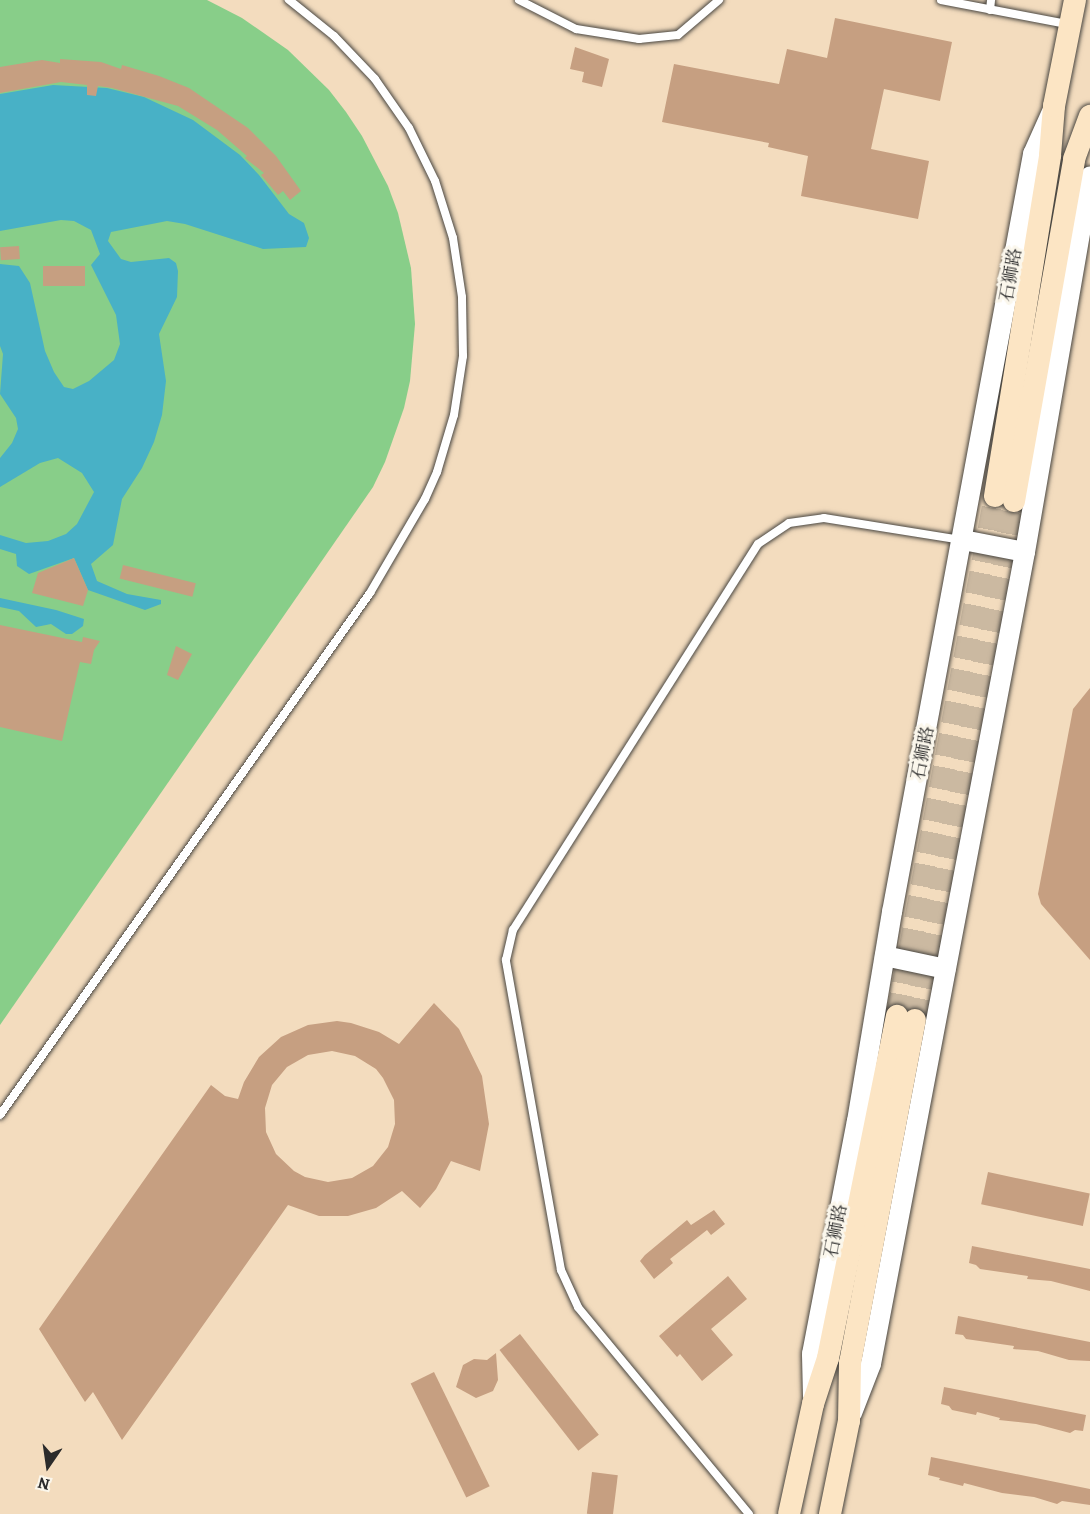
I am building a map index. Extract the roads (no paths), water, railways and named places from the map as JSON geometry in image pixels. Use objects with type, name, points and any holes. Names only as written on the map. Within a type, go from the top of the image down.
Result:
[{"type":"main road","name":"石狮路","points":[[1075,0],[1054,106],[1050,155],[1004,499],[1074,159],[1090,116]]},
{"type":"main road","name":"石狮路","points":[[789,1514],[813,1404],[828,1358],[906,1018],[850,1363],[849,1421],[830,1514]]},
{"type":"street","name":"石狮路","points":[[813,1404],[812,1354],[857,1121],[885,956],[1034,154],[1054,106]]},
{"type":"street","name":"石狮路","points":[[849,1421],[871,1364],[1025,552],[1090,177]]},
{"type":"street","points":[[963,540],[1025,552]]},
{"type":"street","points":[[885,956],[946,969]]},
{"type":"lane","points":[[0,1115],[370,592],[425,499],[437,472],[454,415],[463,356],[462,297],[453,238],[435,182],[409,128],[375,79],[334,36],[289,0]]},
{"type":"lane","points":[[519,0],[576,29],[639,39],[678,35],[719,0]]},
{"type":"lane","points":[[942,0],[1070,24]]},
{"type":"lane","points":[[990,10],[991,0]]},
{"type":"lane","points":[[749,1514],[579,1307],[561,1270],[506,960],[508,950],[513,930],[758,544],[789,524],[824,518],[963,540]]},
{"type":"water","points":[[53,85],[107,88],[144,97],[193,120],[240,155],[259,175],[289,214],[304,223],[309,238],[306,247],[263,249],[185,224],[167,221],[111,232],[108,241],[121,259],[131,262],[169,258],[176,263],[178,271],[177,297],[159,334],[166,381],[162,415],[154,442],[142,468],[122,499],[113,545],[91,564],[97,581],[127,594],[161,600],[161,604],[145,610],[88,590],[74,558],[29,574],[17,566],[16,554],[0,549],[0,535],[26,543],[48,541],[66,534],[77,524],[94,492],[82,473],[58,458],[40,463],[0,487],[0,458],[12,443],[18,429],[16,418],[0,394],[3,354],[0,346],[0,264],[19,266],[30,283],[45,351],[54,372],[64,387],[73,389],[89,381],[114,360],[120,344],[116,315],[91,265],[100,254],[91,230],[74,221],[61,220],[0,231],[0,94]]},
{"type":"water","points":[[0,598],[56,610],[84,619],[83,626],[72,634],[66,634],[51,624],[36,627],[19,611],[0,607]]},
{"type":"tunnel","points":[[897,1016],[995,496]]},
{"type":"tunnel","points":[[915,1020],[1014,501]]}]
